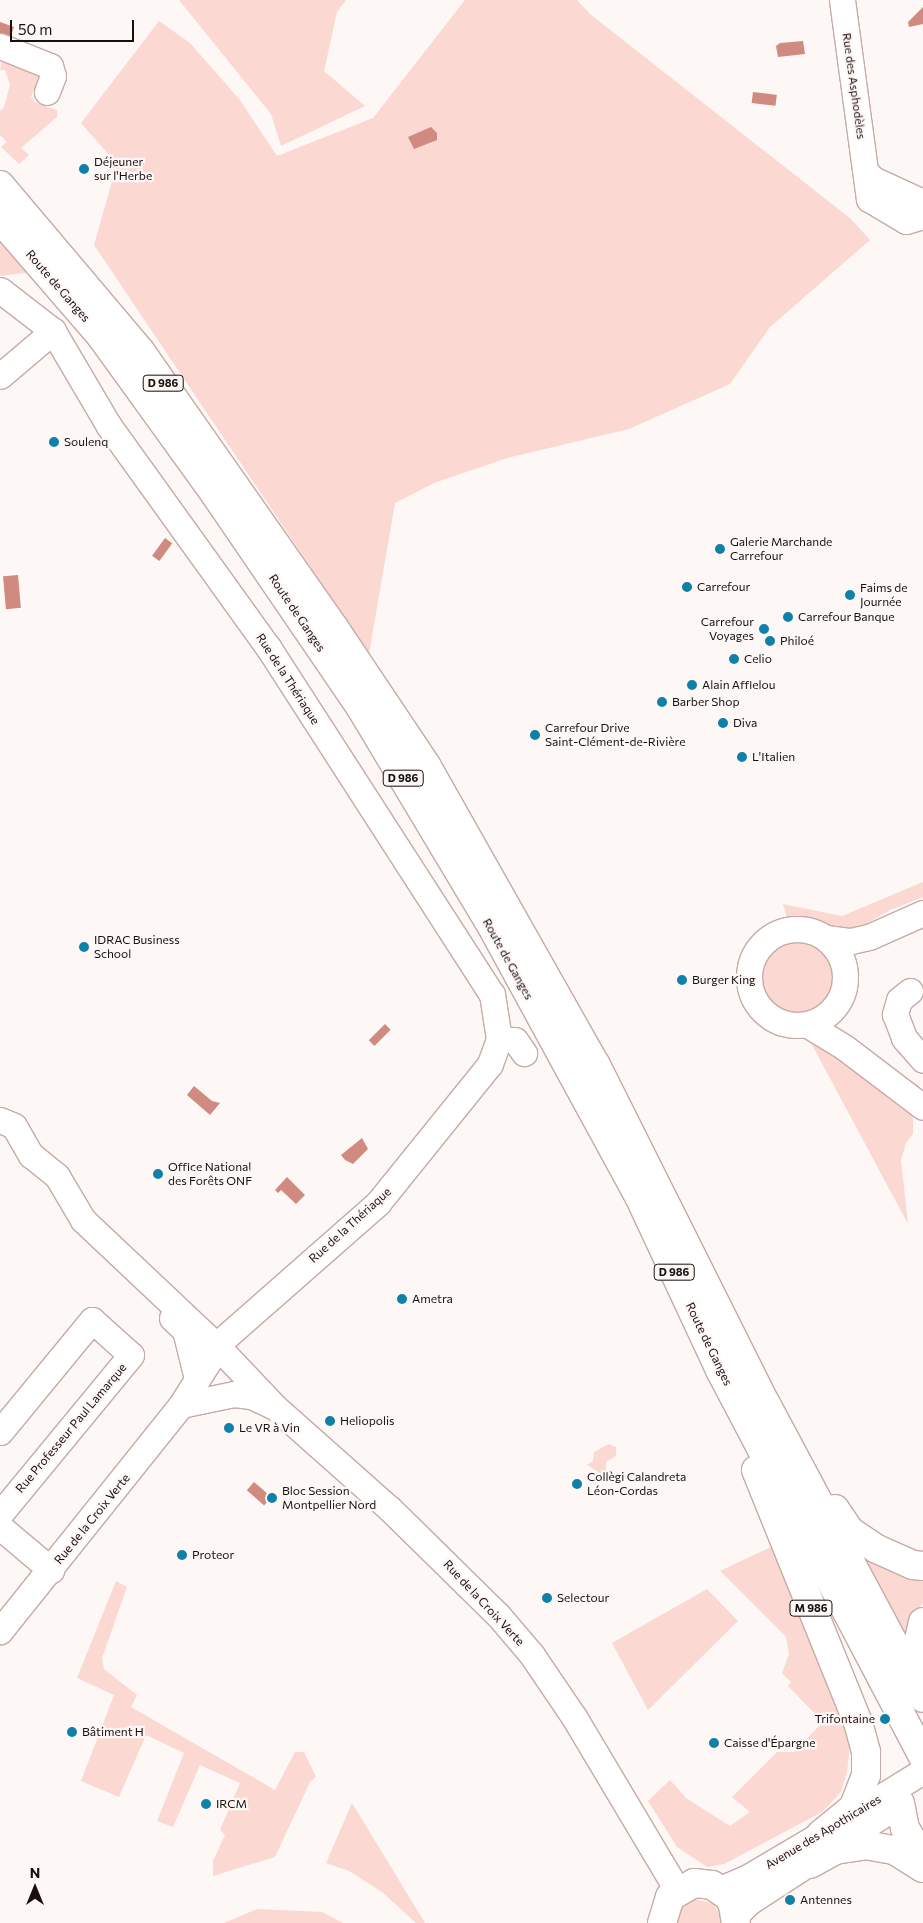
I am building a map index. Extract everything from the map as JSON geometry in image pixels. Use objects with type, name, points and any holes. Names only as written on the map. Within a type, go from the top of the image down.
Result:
[{"type":"main road","name":"Route de Ganges","points":[[0,185],[141,352],[335,629],[426,765],[596,1065],[766,1404],[923,1698]]},
{"type":"main road","name":"Route de Ganges","points":[[0,219],[101,336],[215,494],[361,708],[496,934],[638,1194],[720,1370],[923,1756]]},
{"type":"main road","name":"M 986","points":[[720,1370],[770,1506],[858,1722],[866,1752],[866,1775],[854,1808],[821,1834]]},
{"type":"main road","points":[[766,1404],[850,1531],[877,1549],[913,1565],[923,1566]]},
{"type":"main road","points":[[923,1622],[917,1649],[923,1675]]},
{"type":"main road","points":[[915,1786],[905,1828],[923,1859]]},
{"type":"main road","points":[[810,1864],[835,1850],[864,1845],[894,1850],[923,1868]]},
{"type":"main road","points":[[661,1920],[677,1890],[694,1883],[720,1889]]},
{"type":"main road","name":"Avenue des Apothicaires","points":[[720,1889],[731,1900],[736,1919]]},
{"type":"street","name":"Rue des Asphodèles","points":[[842,0],[869,199],[873,204],[919,213]]},
{"type":"street","points":[[0,46],[50,66],[53,76],[47,92]]},
{"type":"street","points":[[0,290],[53,330],[0,376]]},
{"type":"street","name":"Rue de la Thériaque","points":[[53,330],[109,426],[268,647],[492,994],[499,1039],[490,1064],[378,1202],[231,1331],[219,1348]]},
{"type":"street","points":[[826,938],[851,941],[869,937],[898,922],[923,913]]},
{"type":"street","points":[[796,929],[812,931],[826,938],[838,949],[844,965],[842,996],[833,1009],[808,1025],[794,1026],[778,1022],[764,1014],[755,1004],[748,975],[758,949],[780,932],[796,929]]},
{"type":"street","points":[[844,965],[869,937]]},
{"type":"street","points":[[910,991],[899,1000],[895,1014],[904,1038],[923,1060]]},
{"type":"street","points":[[833,1009],[844,1047]]},
{"type":"street","points":[[808,1025],[844,1047],[923,1107]]},
{"type":"street","points":[[499,1039],[515,1040],[524,1053]]},
{"type":"street","name":"Rue de la Croix Verte","points":[[0,1120],[14,1126],[31,1155],[57,1176],[84,1220],[153,1288],[219,1348],[275,1407],[450,1567],[532,1655],[574,1717],[677,1890]]},
{"type":"street","name":"Rue de la Croix Verte","points":[[153,1288],[168,1314],[185,1330],[197,1379]]},
{"type":"street","name":"Rue Professeur Paul Lamarque","points":[[0,1432],[92,1320],[131,1355],[0,1514]]},
{"type":"street","name":"Rue de la Croix Verte","points":[[0,1631],[51,1570],[181,1405],[219,1348]]},
{"type":"street","name":"Rue de la Croix Verte","points":[[181,1405],[234,1394],[251,1396],[275,1407]]},
{"type":"street","points":[[0,1527],[51,1570]]},
{"type":"street","name":"Avenue des Apothicaires","points":[[720,1889],[748,1877],[821,1834],[915,1786]]},
{"type":"street","name":"Avenue des Apothicaires","points":[[736,1919],[750,1902],[810,1864],[915,1786]]},
{"type":"shaded area","points":[[179,0],[346,0],[337,12],[324,71],[365,106],[281,146],[271,114]]},
{"type":"shaded area","points":[[465,0],[577,0],[590,14],[851,219],[870,240],[770,327],[730,384],[629,429],[507,458],[434,483],[395,503],[369,654],[94,245],[117,164],[81,123],[159,21],[190,43],[240,100],[277,156],[373,118]]},
{"type":"shaded area","points":[[923,7],[923,24],[909,27],[908,22]]},
{"type":"shaded area","points":[[0,22],[14,27],[10,37],[0,33]]},
{"type":"shaded area","points":[[803,41],[805,54],[778,57],[776,46],[780,43]]},
{"type":"shaded area","points":[[3,53],[40,73],[31,97],[36,103],[57,110],[57,117],[21,148],[29,155],[19,164],[1,147],[7,142],[0,135],[0,111],[4,107],[10,85],[5,70],[0,70]]},
{"type":"shaded area","points":[[753,92],[777,95],[775,106],[752,103]]},
{"type":"shaded area","points":[[431,127],[437,133],[437,140],[414,149],[408,137]]},
{"type":"shaded area","points":[[0,238],[32,272],[0,276]]},
{"type":"shaded area","points":[[165,538],[172,543],[159,561],[152,556]]},
{"type":"shaded area","points":[[18,575],[21,608],[6,609],[3,576]]},
{"type":"shaded area","points":[[923,882],[923,897],[890,910],[844,936],[812,921],[787,918],[783,904],[842,916]]},
{"type":"shaded area","points":[[796,942],[817,948],[827,958],[833,979],[827,1000],[817,1010],[796,1016],[775,1010],[765,1000],[759,979],[765,958],[775,948]]},
{"type":"shaded area","points":[[385,1024],[391,1030],[374,1046],[369,1040]]},
{"type":"shaded area","points":[[810,1041],[818,1042],[913,1110],[913,1134],[906,1143],[901,1160],[908,1224]]},
{"type":"shaded area","points":[[194,1086],[212,1101],[220,1103],[210,1115],[187,1095]]},
{"type":"shaded area","points":[[362,1138],[368,1149],[353,1164],[345,1160],[341,1155]]},
{"type":"shaded area","points":[[287,1177],[305,1195],[296,1204],[281,1190],[278,1193],[275,1190]]},
{"type":"shaded area","points":[[609,1444],[616,1447],[616,1456],[606,1462],[606,1470],[600,1473],[587,1465],[593,1461],[594,1452]]},
{"type":"shaded area","points":[[254,1482],[271,1497],[264,1505],[247,1490]]},
{"type":"shaded area","points":[[771,1547],[840,1715],[850,1746],[847,1772],[841,1792],[822,1812],[724,1864],[707,1867],[677,1847],[648,1801],[670,1780],[686,1798],[730,1826],[750,1812],[732,1797],[777,1752],[794,1752],[823,1722],[788,1686],[791,1682],[782,1673],[789,1654],[786,1637],[720,1571]]},
{"type":"shaded area","points":[[857,1550],[923,1572],[923,1603],[914,1614],[908,1652]]},
{"type":"shaded area","points":[[116,1581],[127,1587],[102,1658],[104,1669],[137,1695],[131,1707],[275,1790],[295,1752],[304,1752],[316,1777],[310,1782],[275,1857],[213,1876],[213,1861],[225,1835],[220,1830],[240,1783],[200,1765],[173,1827],[157,1821],[184,1753],[146,1735],[119,1797],[81,1781],[114,1695],[77,1678]]},
{"type":"shaded area","points":[[707,1589],[738,1621],[648,1710],[612,1643]]},
{"type":"shaded area","points":[[352,1803],[425,1923],[416,1923],[382,1892],[349,1871],[326,1863]]},
{"type":"shaded area","points":[[693,1899],[713,1903],[720,1915],[720,1923],[678,1923],[682,1907]]},
{"type":"shaded area","points":[[257,1909],[322,1912],[343,1923],[224,1923]]},
{"type":"place","name":"Déjeuner sur l'Herbe","points":[[84,169]]},
{"type":"place","name":"Soulenq","points":[[54,442]]},
{"type":"place","name":"Galerie Marchande Carrefour","points":[[720,549]]},
{"type":"place","name":"Carrefour","points":[[687,587]]},
{"type":"place","name":"Faims de Journée","points":[[850,595]]},
{"type":"place","name":"Carrefour Banque","points":[[788,617]]},
{"type":"place","name":"Carrefour Voyages","points":[[764,629]]},
{"type":"place","name":"Philoé","points":[[770,641]]},
{"type":"place","name":"Celio","points":[[734,659]]},
{"type":"place","name":"Alain Afflelou","points":[[692,685]]},
{"type":"place","name":"Barber Shop","points":[[662,702]]},
{"type":"place","name":"Diva","points":[[723,723]]},
{"type":"place","name":"Carrefour Drive Saint-Clément-de-Rivière","points":[[535,735]]},
{"type":"place","name":"L'Italien","points":[[742,757]]},
{"type":"place","name":"IDRAC Business School","points":[[84,947]]},
{"type":"place","name":"Burger King","points":[[682,980]]},
{"type":"place","name":"Office National des Forêts ONF","points":[[158,1174]]},
{"type":"place","name":"Ametra","points":[[402,1299]]},
{"type":"place","name":"Heliopolis","points":[[330,1421]]},
{"type":"place","name":"Le VR à Vin","points":[[229,1428]]},
{"type":"place","name":"Collègi Calandreta Léon-Cordas","points":[[577,1484]]},
{"type":"place","name":"Bloc Session Montpellier Nord","points":[[272,1498]]},
{"type":"place","name":"Proteor","points":[[182,1555]]},
{"type":"place","name":"Selectour","points":[[547,1598]]},
{"type":"place","name":"Trifontaine","points":[[885,1719]]},
{"type":"place","name":"Bâtiment H","points":[[72,1732]]},
{"type":"place","name":"Caisse d'Épargne","points":[[714,1743]]},
{"type":"place","name":"IRCM","points":[[206,1804]]},
{"type":"place","name":"Antennes","points":[[790,1900]]}]
